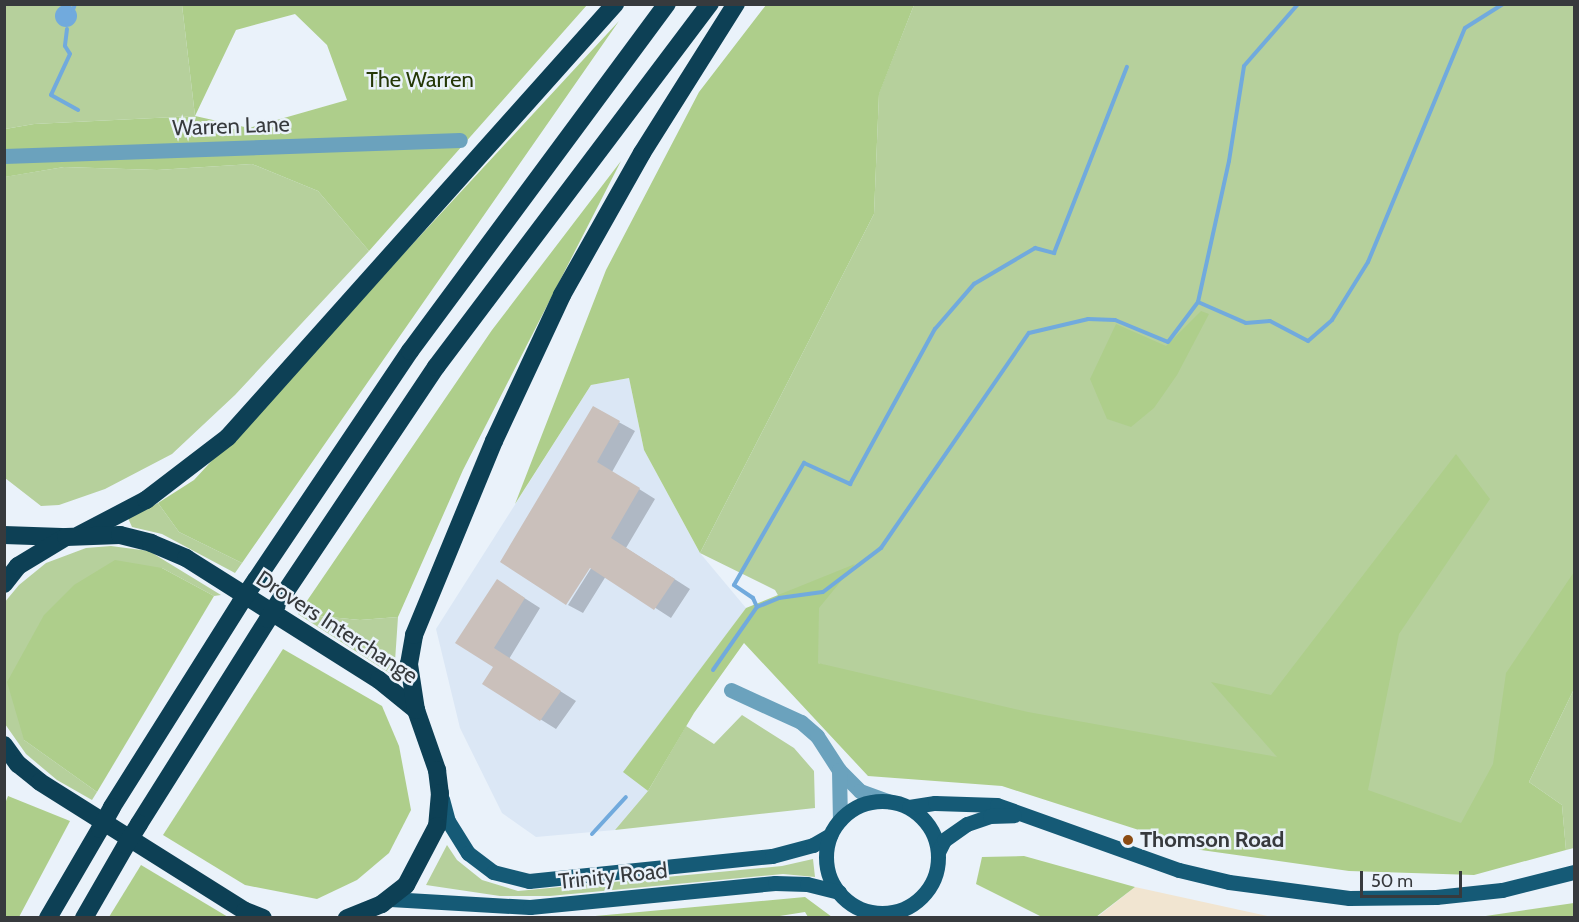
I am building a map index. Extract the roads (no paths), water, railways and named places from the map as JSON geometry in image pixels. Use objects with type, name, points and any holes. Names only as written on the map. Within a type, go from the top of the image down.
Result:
[{"type":"highway","points":[[4,584],[18,566],[146,500],[228,436],[615,4]]},
{"type":"highway","points":[[48,918],[112,807],[256,580],[410,351],[667,4]]},
{"type":"highway","points":[[84,918],[126,845],[282,597],[436,367],[710,4]]},
{"type":"highway","points":[[416,710],[410,664],[414,635],[494,441],[562,295],[642,153],[736,4]]},
{"type":"highway","name":"Drovers Interchange","points":[[4,535],[120,536],[151,543],[186,558],[379,680],[416,710],[432,748],[440,793],[430,844],[406,885],[390,899],[347,918]]},
{"type":"highway","points":[[4,745],[18,764],[40,782],[245,911],[263,918]]},
{"type":"main road","name":"Trinity Road","points":[[440,793],[448,821],[468,853],[493,872],[511,879],[556,880],[772,856],[813,845],[830,835],[840,820],[865,803],[888,801],[909,807],[966,803],[996,805],[1029,815],[1106,846],[1179,870],[1285,891],[1349,898],[1436,897],[1502,890],[1575,872]]},
{"type":"main road","points":[[909,807],[925,820],[938,852]]},
{"type":"main road","name":"Trinity Road","points":[[390,899],[530,907],[775,883],[807,884],[839,892],[855,906],[874,912],[905,908],[930,885],[938,852],[948,835],[967,824],[990,816],[1029,815]]},
{"type":"main road","points":[[830,835],[826,858],[839,892]]},
{"type":"street","name":"Warren Lane","points":[[4,156],[460,140]]},
{"type":"street","points":[[731,690],[801,722],[830,751],[839,770],[860,791],[888,801]]},
{"type":"street","points":[[839,770],[840,820]]},
{"type":"water","points":[[66,5],[74,8],[77,16],[74,24],[66,27],[58,24],[55,16],[58,8]]},
{"type":"waterway","points":[[73,10],[75,4]]},
{"type":"waterway","points":[[713,670],[757,607],[779,598],[823,592],[881,548],[1029,333],[1088,319],[1115,320],[1168,342],[1198,302],[1229,161],[1244,66],[1298,4]]},
{"type":"waterway","points":[[1198,302],[1246,323],[1270,321],[1308,341],[1332,320],[1368,262],[1465,28],[1503,4]]},
{"type":"waterway","points":[[67,29],[65,46],[70,54],[51,95],[78,110]]},
{"type":"waterway","points":[[757,607],[753,598],[734,585],[804,463],[850,484],[935,329],[974,284],[1035,248],[1054,253],[1127,67]]},
{"type":"waterway","points":[[592,834],[626,797]]},
{"type":"place","name":"Thomson Road","points":[[1128,840]]},
{"type":"park label","name":"The Warren","points":[[420,80]]}]
